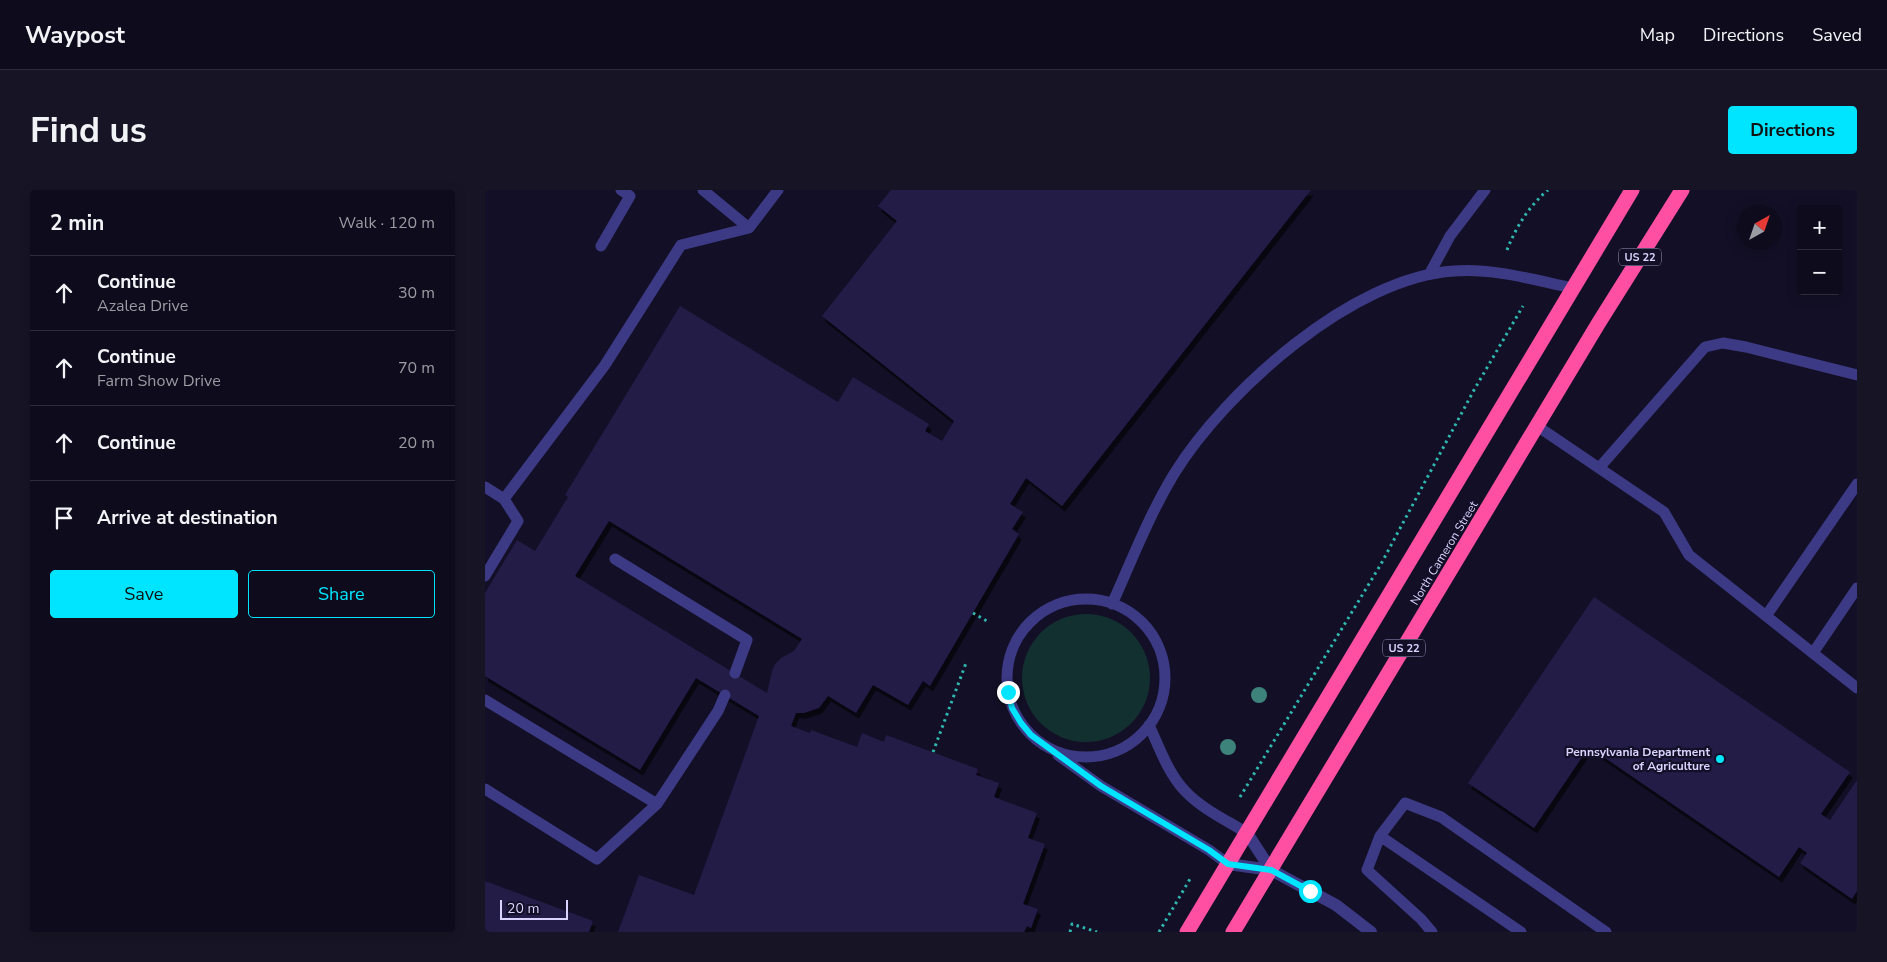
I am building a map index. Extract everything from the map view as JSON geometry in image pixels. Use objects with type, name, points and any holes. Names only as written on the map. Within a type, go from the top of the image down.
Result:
[{"type":"highway","name":"North Cameron Street","points":[[1187,932],[1632,190]]},
{"type":"highway","name":"North Cameron Street","points":[[1233,932],[1537,426],[1682,190]]},
{"type":"street","points":[[1247,833],[1271,870]]},
{"type":"street","points":[[1228,864],[1271,870],[1335,905],[1371,932]]},
{"type":"lane","points":[[601,246],[630,196],[621,190]]},
{"type":"lane","points":[[703,190],[749,228]]},
{"type":"lane","points":[[504,499],[605,365],[681,245],[749,228],[778,190]]},
{"type":"lane","points":[[1430,273],[1450,236],[1485,190]]},
{"type":"lane","points":[[1112,604],[1153,512],[1199,438],[1228,403],[1291,346],[1337,315],[1371,296],[1406,280],[1430,273],[1455,270],[1505,274],[1573,288]]},
{"type":"lane","points":[[1599,468],[1705,347],[1723,343],[1745,347],[1857,375]]},
{"type":"lane","points":[[1537,426],[1663,512],[1689,555],[1857,688]]},
{"type":"lane","points":[[1766,616],[1857,484]]},
{"type":"lane","points":[[485,488],[504,499],[519,521],[485,576]]},
{"type":"lane","points":[[615,559],[747,640],[735,673]]},
{"type":"lane","points":[[1813,653],[1857,588]]},
{"type":"lane","points":[[1044,745],[1059,752],[1075,756],[1092,757],[1108,754],[1123,748],[1137,738],[1149,725],[1157,712],[1163,697],[1165,680],[1159,648],[1151,633],[1127,610],[1095,600],[1079,599],[1055,605],[1034,618],[1014,644],[1009,660],[1007,676],[1012,708],[1031,735],[1044,745],[1101,786],[1209,850],[1228,864]]},
{"type":"lane","points":[[485,789],[597,859],[657,804],[718,711],[725,695]]},
{"type":"lane","points":[[485,700],[657,804]]},
{"type":"lane","points":[[1149,725],[1170,768],[1185,790],[1204,807],[1247,833]]},
{"type":"lane","points":[[1432,932],[1421,919],[1367,870],[1380,836],[1405,803],[1441,817],[1606,932]]},
{"type":"lane","points":[[1380,836],[1521,932]]},
{"type":"path","points":[[1507,250],[1520,222],[1531,207],[1548,190]]},
{"type":"path","points":[[1240,797],[1381,564],[1473,390],[1523,306]]},
{"type":"path","points":[[973,612],[987,621]]},
{"type":"path","points":[[933,752],[966,663]]},
{"type":"path","points":[[1159,932],[1190,879]]},
{"type":"path","points":[[1070,932],[1072,924],[1097,932]]},
{"type":"green space","points":[[1086,614],[1110,619],[1131,633],[1145,654],[1150,678],[1145,702],[1131,723],[1110,737],[1086,742],[1062,737],[1041,723],[1027,702],[1022,678],[1027,654],[1041,633],[1062,619]]},
{"type":"building","points":[[891,190],[1311,190],[1062,506],[1026,478],[1010,504],[1023,512],[1012,529],[1019,534],[930,686],[923,681],[908,705],[873,685],[856,713],[828,696],[819,708],[804,713],[796,713],[791,726],[810,733],[811,730],[857,747],[862,733],[884,742],[886,735],[978,769],[976,775],[999,783],[994,797],[1037,813],[1028,838],[1045,844],[1023,904],[1038,909],[1031,928],[1027,926],[1024,932],[618,932],[639,875],[694,895],[759,716],[696,678],[640,770],[485,676],[485,593],[517,540],[535,551],[568,497],[565,495],[680,306],[838,402],[853,377],[929,424],[925,431],[942,441],[954,421],[822,316],[897,221],[878,206]],"holes":[[[609,521],[802,639],[794,651],[781,658],[775,664],[767,693],[575,576]]]},
{"type":"building","name":"Pennsylvania Department of Agriculture","points":[[1594,597],[1850,772],[1821,814],[1830,820],[1857,780],[1857,891],[1852,899],[1800,863],[1807,853],[1799,847],[1779,877],[1589,747],[1534,828],[1468,783]]},
{"type":"building","points":[[485,881],[593,921],[589,932],[485,932]]},
{"type":"place","name":"Pennsylvania Department of Agriculture","points":[[1720,759]]},
{"type":"route","points":[[1008,692],[1012,708],[1031,735],[1101,786],[1209,850],[1228,864],[1271,870],[1310,891]]}]
